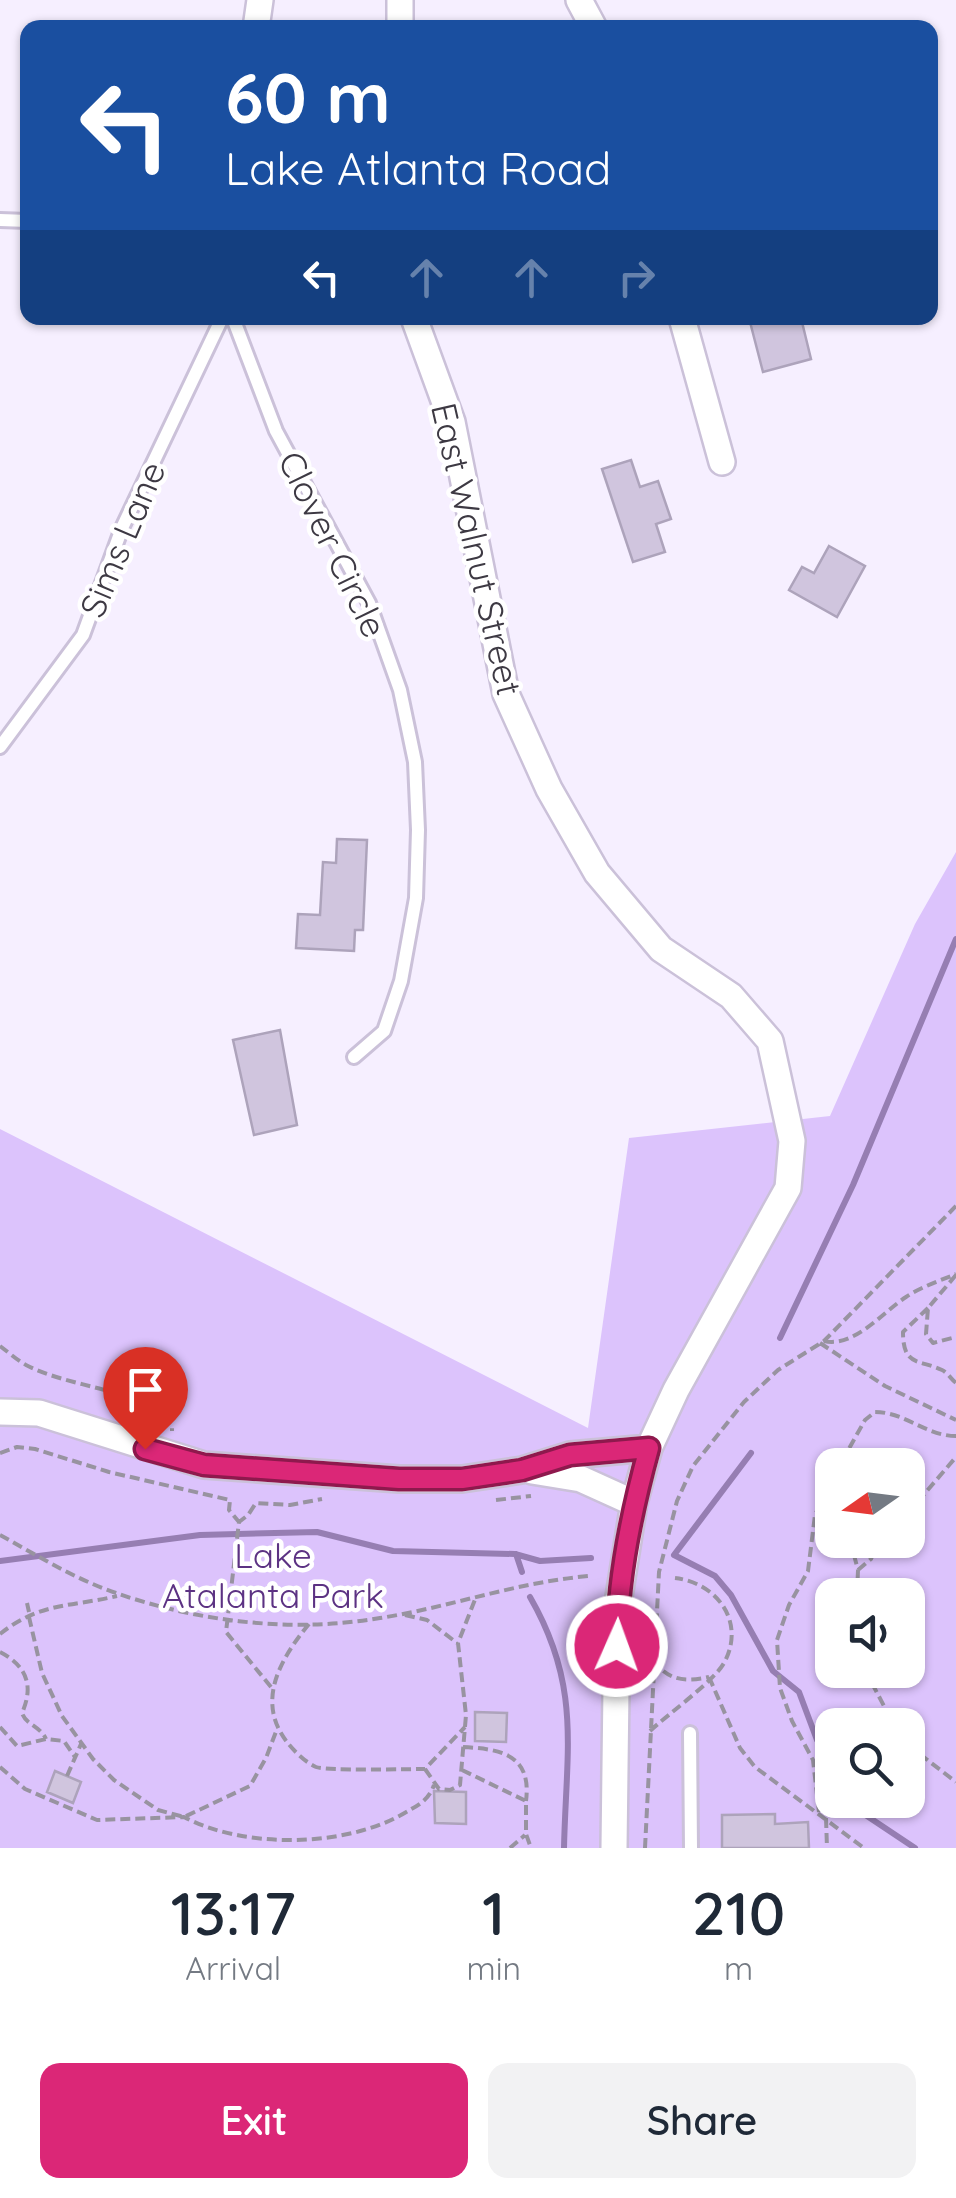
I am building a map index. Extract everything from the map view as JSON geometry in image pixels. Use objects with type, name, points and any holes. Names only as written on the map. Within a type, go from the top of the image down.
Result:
[{"type":"street","name":"East Walnut Street","points":[[417,325],[452,422],[506,694],[550,790],[597,873],[661,948],[731,996],[770,1041],[792,1141],[788,1188],[676,1390],[649,1448],[634,1503],[617,1610],[614,1848]]},
{"type":"street","points":[[684,325],[722,462]]},
{"type":"street","points":[[0,1412],[38,1413],[204,1465],[399,1479],[462,1479],[522,1470],[570,1455],[649,1448]]},
{"type":"street","points":[[522,1470],[581,1479],[634,1503]]},
{"type":"lane","name":"Sims Lane","points":[[0,747],[82,635],[122,528],[219,325]]},
{"type":"lane","name":"Clover Circle","points":[[236,325],[276,431],[369,602],[400,690],[415,762],[416,898],[401,980],[384,1031],[354,1057]]},
{"type":"lane","points":[[690,1734],[690,1848]]},
{"type":"path","points":[[645,1848],[660,1572],[670,1528],[693,1466],[744,1402],[778,1370],[822,1342],[956,1206]]},
{"type":"path","points":[[822,1342],[856,1335],[908,1295],[956,1275]]},
{"type":"path","points":[[956,1275],[903,1332],[908,1356],[942,1370],[956,1382]]},
{"type":"path","points":[[928,1308],[929,1339],[943,1342],[956,1336]]},
{"type":"path","points":[[822,1342],[885,1386],[956,1420]]},
{"type":"path","points":[[0,1346],[26,1365],[112,1392],[160,1413],[172,1426],[170,1455]]},
{"type":"path","points":[[849,1448],[865,1420],[875,1412],[897,1415],[942,1436],[956,1436]]},
{"type":"path","points":[[0,1453],[17,1447],[35,1448],[109,1472],[230,1500],[229,1510],[239,1522],[226,1632],[272,1687]]},
{"type":"path","points":[[925,1493],[956,1457]]},
{"type":"path","points":[[815,1522],[808,1571],[788,1605],[778,1640],[780,1688],[813,1760],[815,1777]]},
{"type":"path","points":[[660,1526],[670,1528]]},
{"type":"path","points":[[0,1535],[75,1576],[121,1595],[226,1622],[309,1624],[400,1614],[548,1579],[589,1576]]},
{"type":"path","points":[[855,1558],[858,1578]]},
{"type":"path","points":[[858,1570],[872,1558]]},
{"type":"path","points":[[650,1731],[723,1664],[726,1656],[730,1624],[715,1593],[703,1584],[676,1578]]},
{"type":"path","points":[[425,1769],[439,1789],[454,1790],[460,1786],[465,1727],[458,1643],[477,1594]]},
{"type":"path","points":[[0,1634],[28,1614],[76,1601],[121,1595]]},
{"type":"path","points":[[27,1603],[41,1669],[62,1716],[81,1744],[114,1780],[158,1810],[184,1816],[200,1830],[265,1845],[312,1844],[383,1826],[429,1798],[434,1785]]},
{"type":"path","points":[[400,1614],[426,1620],[458,1643]]},
{"type":"path","points":[[0,1767],[26,1789],[97,1820],[184,1816],[250,1786],[277,1729],[272,1687],[286,1651],[309,1624]]},
{"type":"path","points":[[0,1652],[16,1662],[27,1676],[30,1691],[22,1713],[26,1722],[40,1729],[46,1739]]},
{"type":"path","points":[[653,1660],[672,1678],[688,1681],[709,1677]]},
{"type":"path","points":[[27,1676],[41,1669]]},
{"type":"path","points":[[709,1677],[740,1748],[755,1767],[815,1809]]},
{"type":"path","points":[[0,1727],[17,1746],[46,1739],[64,1741],[75,1757]]},
{"type":"path","points":[[277,1729],[294,1750],[318,1768],[425,1769],[465,1727]]},
{"type":"path","points":[[67,1776],[81,1744]]},
{"type":"path","points":[[464,1747],[498,1749],[519,1766],[528,1786],[526,1834],[531,1848]]},
{"type":"path","points":[[925,1757],[956,1782]]},
{"type":"path","points":[[462,1770],[526,1801]]},
{"type":"path","points":[[826,1818],[827,1848]]},
{"type":"path","points":[[827,1818],[861,1847]]},
{"type":"path","points":[[510,1848],[526,1834]]},
{"type":"green space","name":"Lake Atalanta Park","points":[[956,852],[956,1848],[0,1848],[0,1129],[588,1428],[629,1138],[830,1116],[915,924]]},
{"type":"building","points":[[751,325],[803,325],[811,359],[763,372]]},
{"type":"building","points":[[631,460],[640,487],[658,481],[671,519],[656,524],[665,552],[633,562],[602,469]]},
{"type":"building","points":[[829,546],[865,566],[837,617],[789,590],[802,567],[814,573]]},
{"type":"building","points":[[337,839],[367,840],[363,930],[355,930],[354,951],[296,948],[298,914],[320,915],[323,862],[336,863]]},
{"type":"building","points":[[280,1030],[297,1125],[254,1135],[233,1040]]},
{"type":"building","points":[[475,1712],[507,1713],[506,1742],[475,1741]]},
{"type":"building","points":[[55,1771],[81,1782],[73,1803],[47,1792]]},
{"type":"building","points":[[434,1791],[466,1792],[466,1824],[435,1823]]},
{"type":"building","points":[[775,1814],[775,1824],[808,1822],[809,1848],[722,1848],[722,1815]]},
{"type":"waterway","points":[[780,1338],[853,1185],[956,939]]},
{"type":"waterway","points":[[751,1453],[674,1555],[715,1576],[731,1595],[773,1671],[799,1692],[815,1735]]},
{"type":"waterway","points":[[0,1561],[200,1535],[317,1532],[393,1551],[515,1554],[540,1561],[591,1558]]},
{"type":"waterway","points":[[516,1554],[522,1572]]},
{"type":"waterway","points":[[530,1597],[558,1661],[564,1690],[568,1750],[564,1848]]},
{"type":"waterway","points":[[870,1818],[915,1848]]},
{"type":"route","points":[[145,1449],[204,1465],[399,1479],[462,1479],[522,1470],[570,1455],[649,1448],[634,1503],[617,1610],[617,1646]]}]
